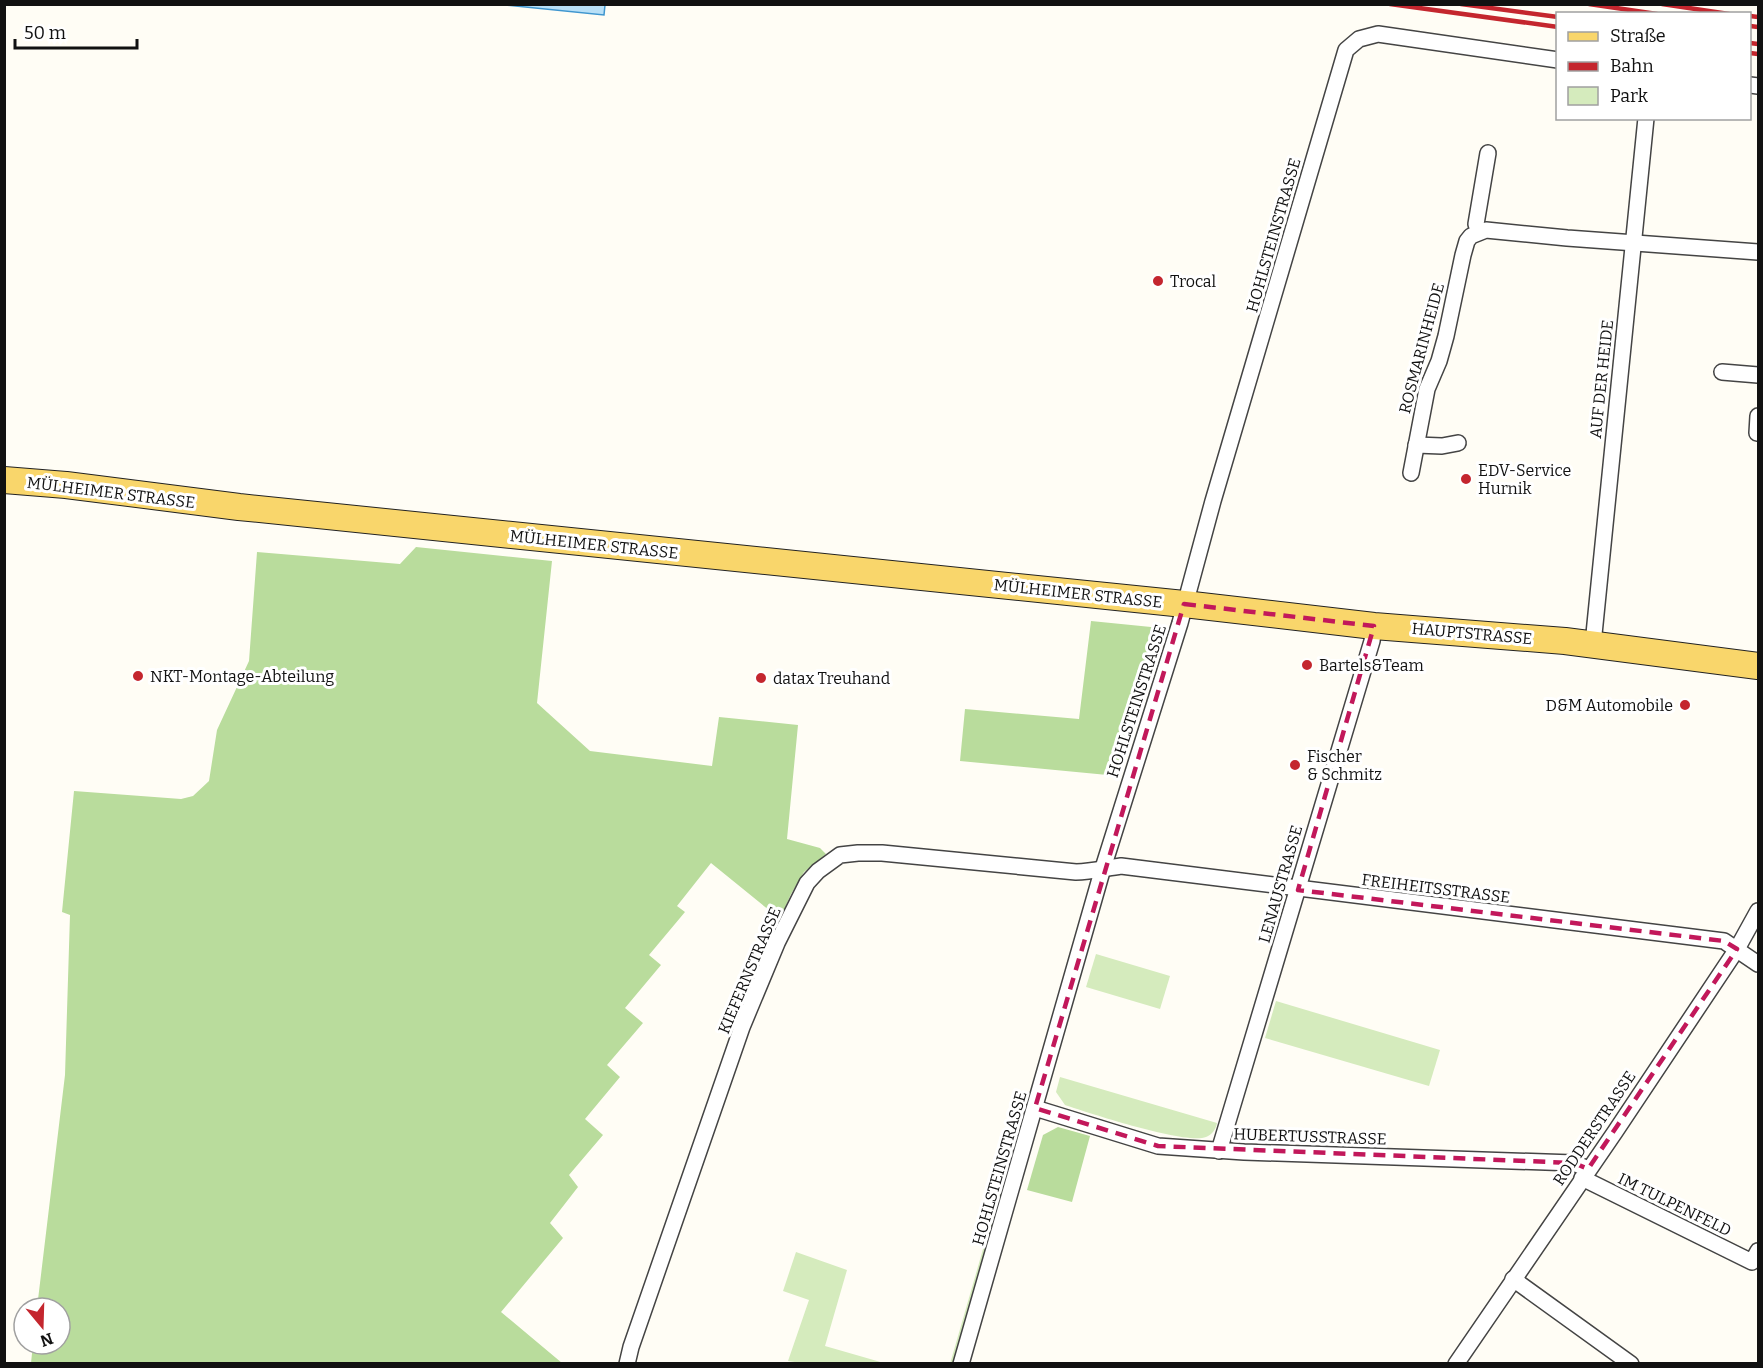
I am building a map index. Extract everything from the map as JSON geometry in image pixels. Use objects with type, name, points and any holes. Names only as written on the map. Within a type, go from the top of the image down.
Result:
[{"type":"main road","name":"MÜLHEIMER STRASSE","points":[[4,480],[66,485],[239,507],[1184,604]]},
{"type":"main road","name":"HAUPTSTRASSE","points":[[1184,604],[1374,626],[1593,644],[1758,666]]},
{"type":"street","name":"HOHLSTEINSTRASSE","points":[[961,1364],[1103,868],[1184,604],[1346,50],[1359,39],[1378,34],[1556,60]]},
{"type":"street","name":"AUF DER HEIDE","points":[[1593,644],[1647,120]]},
{"type":"street","points":[[1488,153],[1476,224],[1479,232],[1486,230],[1758,252]]},
{"type":"street","name":"ROSMARINHEIDE","points":[[1411,473],[1427,389],[1439,361],[1446,336],[1467,241],[1479,232]]},
{"type":"street","points":[[1722,372],[1758,375]]},
{"type":"street","points":[[1757,434],[1758,416]]},
{"type":"street","points":[[1416,445],[1442,446],[1458,443]]},
{"type":"street","name":"LENAUSTRASSE","points":[[1219,1151],[1372,641],[1374,626]]},
{"type":"street","name":"KIEFERNSTRASSE","points":[[627,1364],[742,1027],[777,943],[807,883],[818,870],[840,855],[858,853],[882,853],[1076,872],[1089,872],[1103,868]]},
{"type":"street","name":"FREIHEITSSTRASSE","points":[[1103,868],[1121,867],[1725,941],[1758,964]]},
{"type":"street","name":"RODDERSTRASSE","points":[[1456,1364],[1737,948],[1758,911]]},
{"type":"street","name":"HUBERTUSSTRASSE","points":[[1035,1108],[1158,1146],[1219,1151],[1574,1163],[1585,1174]]},
{"type":"street","name":"IM TULPENFELD","points":[[1585,1174],[1756,1260]]},
{"type":"street","points":[[1513,1279],[1631,1364]]},
{"type":"highlighted area","points":[[1184,604],[1374,626],[1298,890],[1724,941],[1737,949],[1588,1169],[1574,1163],[1158,1146],[1035,1108]]},
{"type":"green space","points":[[416,547],[552,561],[537,703],[590,751],[712,766],[719,717],[798,725],[787,839],[820,848],[826,854],[804,872],[780,919],[711,863],[677,906],[685,912],[649,955],[661,965],[625,1008],[643,1023],[607,1065],[620,1077],[585,1119],[603,1135],[569,1175],[578,1187],[550,1223],[563,1238],[501,1312],[562,1363],[31,1363],[32,1356],[72,1356],[72,1296],[38,1296],[65,1075],[70,915],[62,912],[74,791],[181,799],[193,796],[209,781],[217,730],[249,661],[257,552],[400,564]]},
{"type":"green space","points":[[1091,621],[1161,628],[1118,776],[960,761],[965,709],[1079,719]]},
{"type":"green space","points":[[1096,954],[1170,976],[1160,1009],[1086,987]]},
{"type":"green space","points":[[1276,1001],[1440,1050],[1429,1086],[1265,1038]]},
{"type":"green space","points":[[1060,1077],[1217,1123],[1213,1132],[1208,1136],[1195,1138],[1137,1127],[1065,1105],[1056,1092]]},
{"type":"green space","points":[[1058,1127],[1090,1136],[1072,1202],[1027,1190],[1043,1135]]},
{"type":"green space","points":[[1000,1190],[1006,1192],[957,1363],[950,1364]]},
{"type":"green space","points":[[796,1252],[847,1270],[825,1346],[884,1363],[808,1364],[788,1361],[809,1300],[783,1291]]},
{"type":"water","points":[[496,4],[605,4],[605,5],[604,15]]},
{"type":"railway","points":[[1390,4],[1556,27]]},
{"type":"railway","points":[[1461,4],[1556,17]]},
{"type":"railway","points":[[1589,4],[1643,12]]},
{"type":"railway","points":[[1662,4],[1716,12]]},
{"type":"railway","points":[[1751,16],[1758,17]]},
{"type":"railway","points":[[1751,26],[1758,27]]},
{"type":"railway","points":[[1751,43],[1758,44]]},
{"type":"railway","points":[[1751,53],[1758,54]]},
{"type":"place","name":"Trocal","points":[[1158,281]]},
{"type":"place","name":"EDV-Service Hurnik","points":[[1466,479]]},
{"type":"place","name":"Bartels&Team","points":[[1307,665]]},
{"type":"place","name":"NKT-Montage-Abteilung","points":[[138,676]]},
{"type":"place","name":"datax Treuhand","points":[[761,678]]},
{"type":"place","name":"D&M Automobile","points":[[1685,705]]},
{"type":"place","name":"Fischer & Schmitz","points":[[1295,765]]}]
